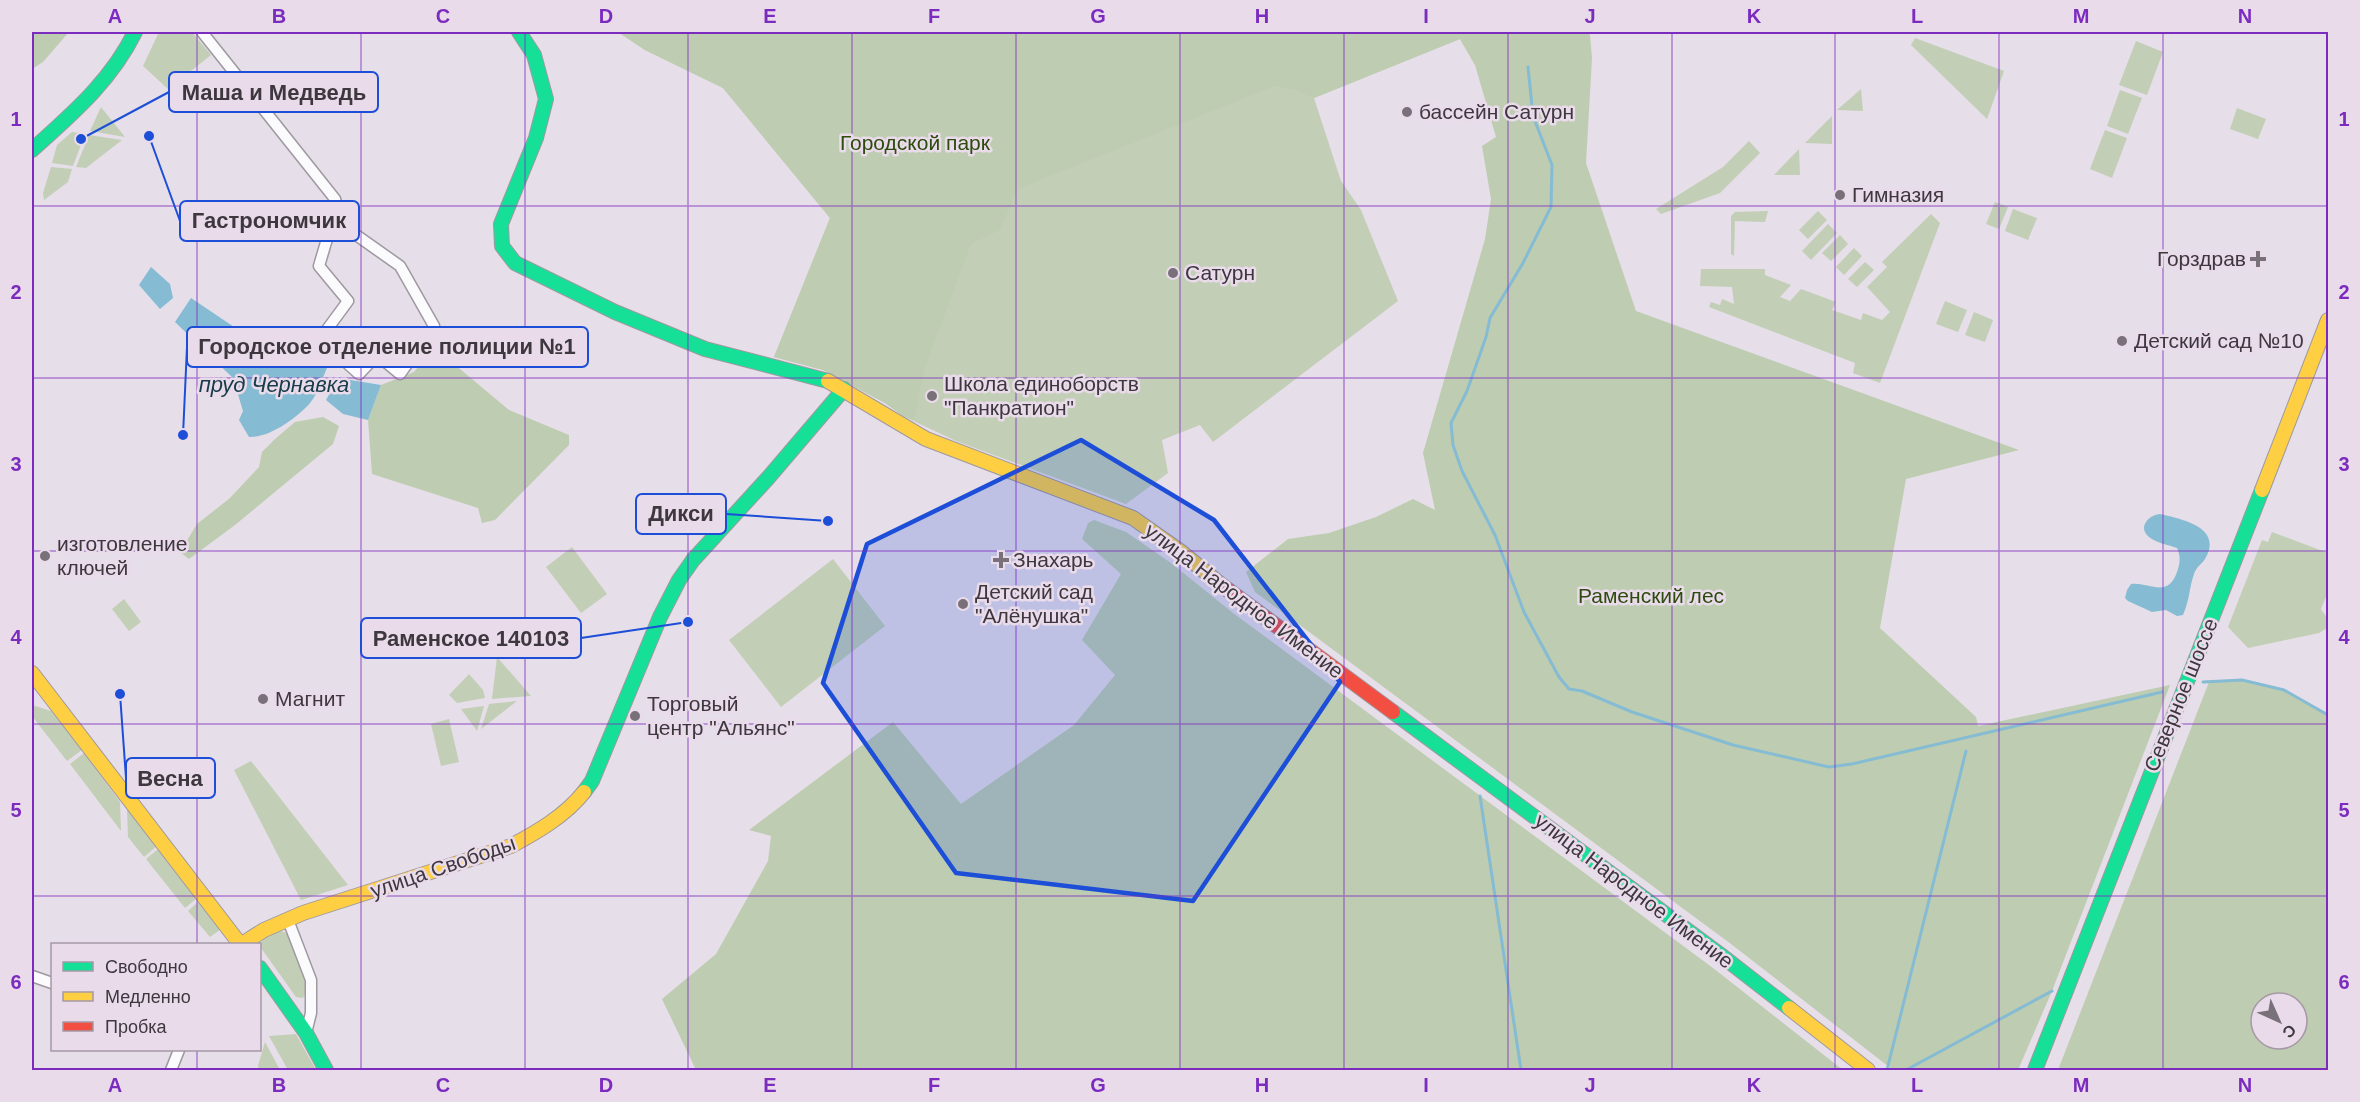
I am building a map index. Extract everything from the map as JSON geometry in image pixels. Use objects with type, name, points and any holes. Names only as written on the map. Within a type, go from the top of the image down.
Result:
[{"type":"street","points":[[32,150],[96,93],[117,67],[135,32]]},
{"type":"street","points":[[202,32],[334,199],[342,225],[400,266],[434,326],[400,374],[376,355],[359,374],[321,339],[348,301],[319,266],[327,239],[342,225]]},
{"type":"street","name":"улица Народное Имение","points":[[519,32],[534,55],[546,99],[536,138],[501,224],[502,246],[515,263],[529,272],[660,332],[705,349],[825,379],[926,439],[1132,518],[1180,551],[1242,601],[1722,956],[1868,1071]]},
{"type":"street","name":"Северное шоссе","points":[[2035,1071],[2328,320]]},
{"type":"street","name":"улица Свободы","points":[[244,943],[264,930],[288,920],[511,846],[539,831],[563,813],[592,781],[660,617],[679,580],[693,560],[768,478],[844,389]]},
{"type":"street","points":[[32,673],[239,943]]},
{"type":"street","points":[[288,920],[311,980],[311,1013],[306,1033]]},
{"type":"street","points":[[261,969],[306,1033],[326,1071]]},
{"type":"street","points":[[32,976],[51,983]]},
{"type":"street","points":[[171,1071],[179,1051]]},
{"type":"highlighted area","points":[[1081,440],[1214,520],[1340,682],[1193,901],[956,873],[823,683],[867,544]]},
{"type":"green space","points":[[32,32],[69,32],[43,62],[32,69]]},
{"type":"green space","points":[[159,32],[192,32],[211,55],[168,89],[143,66]]},
{"type":"green space","name":"Городской парк","points":[[618,32],[1587,32],[1590,35],[1475,65],[1460,39],[1314,98],[1341,181],[1361,210],[1398,301],[1213,442],[1200,425],[1162,440],[1168,473],[1126,504],[956,441],[903,416],[885,403],[823,370],[774,357],[830,218],[723,88],[645,50]]},
{"type":"green space","name":"Раменский лес","points":[[618,32],[1587,32],[1590,35],[1592,58],[1586,163],[1636,311],[2019,450],[1906,479],[1880,628],[1976,717],[1978,726],[2170,685],[2052,991],[2018,1070],[1893,1070],[1731,944],[1255,592],[1246,572],[1288,539],[1329,533],[1376,517],[1413,499],[1435,510],[1423,453],[1485,239],[1491,199],[1482,146],[1496,137],[1475,65],[1460,39],[1314,98],[1295,90],[1275,86],[1018,189],[1000,230],[971,244],[925,368],[914,420],[823,370],[774,357],[830,218],[723,88],[645,50]]},
{"type":"green space","points":[[1915,38],[2004,71],[1987,119],[1911,45]]},
{"type":"green space","points":[[2136,41],[2163,52],[2147,95],[2119,85]]},
{"type":"green space","points":[[1861,89],[1863,111],[1837,110]]},
{"type":"green space","points":[[2120,90],[2142,98],[2128,134],[2107,126]]},
{"type":"green space","points":[[101,107],[125,137],[90,131]]},
{"type":"green space","points":[[2237,108],[2266,119],[2258,139],[2230,129]]},
{"type":"green space","points":[[1832,116],[1832,144],[1805,143]]},
{"type":"green space","points":[[2105,130],[2127,138],[2112,178],[2090,169]]},
{"type":"green space","points":[[72,132],[85,134],[73,166],[52,163],[57,145]]},
{"type":"green space","points":[[89,135],[122,140],[86,168],[76,167]]},
{"type":"green space","points":[[1749,141],[1760,153],[1720,193],[1661,214],[1656,209],[1723,167]]},
{"type":"green space","points":[[1799,149],[1800,175],[1774,175]]},
{"type":"green space","points":[[51,167],[72,169],[68,182],[44,200],[43,193]]},
{"type":"green space","points":[[1995,202],[2008,207],[1999,229],[1986,224]]},
{"type":"green space","points":[[2013,209],[2037,218],[2028,240],[2005,231]]},
{"type":"green space","points":[[1768,211],[1765,222],[1735,221],[1734,256],[1731,254],[1731,216],[1735,212]]},
{"type":"green space","points":[[1818,211],[1827,220],[1808,239],[1799,230]]},
{"type":"green space","points":[[1931,214],[1940,223],[1880,383],[1853,373],[1855,363],[1709,307],[1711,302],[1720,305],[1722,299],[1734,304],[1732,287],[1700,286],[1701,269],[1765,269],[1765,275],[1791,285],[1780,297],[1790,301],[1801,289],[1836,302],[1832,310],[1861,320],[1863,313],[1882,320],[1890,312],[1867,287],[1887,267],[1882,262]]},
{"type":"green space","points":[[1828,224],[1837,233],[1811,260],[1802,251]]},
{"type":"green space","points":[[1840,235],[1848,244],[1831,261],[1822,253]]},
{"type":"green space","points":[[1854,248],[1862,256],[1844,275],[1836,267]]},
{"type":"green space","points":[[1865,262],[1874,270],[1857,287],[1848,279]]},
{"type":"green space","points":[[1945,301],[1967,310],[1958,332],[1936,324]]},
{"type":"green space","points":[[1974,312],[1993,320],[1985,342],[1965,335]]},
{"type":"green space","points":[[432,351],[454,364],[509,410],[569,435],[569,445],[495,520],[482,523],[478,508],[372,474],[368,420],[381,385],[414,372]]},
{"type":"green space","points":[[323,417],[339,426],[333,444],[235,525],[189,559],[180,552],[197,524],[230,498],[259,467],[262,452],[275,439],[295,422]]},
{"type":"green space","points":[[1094,520],[1126,532],[1171,563],[1233,613],[1713,968],[1843,1070],[696,1070],[662,999],[716,954],[768,861],[771,836],[749,830],[893,722],[961,804],[1074,725],[1115,675],[1082,640],[1121,574],[1082,539],[1088,523]]},
{"type":"green space","points":[[2272,532],[2328,553],[2328,592],[2321,609],[2328,619],[2327,628],[2319,633],[2248,648],[2228,627],[2262,540],[2268,542]]},
{"type":"green space","points":[[572,547],[607,594],[581,613],[546,567]]},
{"type":"green space","points":[[833,559],[885,626],[781,707],[729,640]]},
{"type":"green space","points":[[124,599],[141,622],[129,631],[112,609]]},
{"type":"green space","points":[[497,657],[531,696],[492,699]]},
{"type":"green space","points":[[469,674],[483,690],[485,698],[457,703],[449,695]]},
{"type":"green space","points":[[2242,680],[2284,690],[2328,715],[2328,1070],[2058,1070],[2209,682]]},
{"type":"green space","points":[[517,701],[481,729],[489,704]]},
{"type":"green space","points":[[32,705],[51,711],[82,750],[67,761],[32,716]]},
{"type":"green space","points":[[484,706],[477,731],[461,709]]},
{"type":"green space","points":[[449,719],[459,762],[441,766],[431,724]]},
{"type":"green space","points":[[84,753],[120,802],[121,831],[70,764]]},
{"type":"green space","points":[[251,761],[348,885],[301,900],[234,770]]},
{"type":"green space","points":[[127,808],[157,846],[144,857],[128,837]]},
{"type":"green space","points":[[158,849],[197,898],[185,908],[146,859]]},
{"type":"green space","points":[[199,901],[221,929],[210,937],[188,911]]},
{"type":"green space","points":[[281,931],[287,933],[308,988],[303,998],[296,997],[261,948],[265,938]]},
{"type":"green space","points":[[296,1034],[316,1070],[288,1070],[269,1036]]},
{"type":"green space","points":[[265,1042],[280,1070],[259,1070],[258,1066]]},
{"type":"water","points":[[151,267],[170,284],[173,298],[160,309],[139,285]]},
{"type":"water","name":"пруд Чернавка","points":[[191,298],[261,345],[290,348],[315,346],[327,368],[318,391],[310,403],[298,415],[274,431],[249,437],[239,420],[243,411],[233,378],[175,322]]},
{"type":"water","name":"пруд Чернавка","points":[[338,378],[381,385],[368,420],[343,414],[326,400]]},
{"type":"water","points":[[2160,514],[2198,526],[2209,539],[2209,548],[2205,559],[2195,572],[2183,615],[2177,616],[2166,610],[2152,612],[2125,598],[2131,584],[2163,587],[2169,585],[2177,572],[2180,560],[2177,548],[2152,539],[2144,529],[2149,519]]},
{"type":"waterway","points":[[1528,67],[1533,116],[1552,165],[1551,207],[1523,263],[1490,318],[1486,337],[1467,391],[1451,423],[1453,445],[1462,471],[1495,535],[1524,612],[1559,677],[1569,689],[1582,691],[1632,712],[1733,745],[1829,767],[1852,764],[2162,692]]},
{"type":"waterway","points":[[2203,682],[2242,680],[2284,690],[2328,715]]},
{"type":"waterway","points":[[1887,1070],[1966,751]]},
{"type":"waterway","points":[[1480,796],[1521,1070]]},
{"type":"waterway","points":[[1906,1070],[2052,991]]},
{"type":"traffic: fast","points":[[32,150],[90,96],[114,66],[135,32]]},
{"type":"traffic: fast","points":[[519,32],[534,55],[546,99],[536,138],[501,224],[502,246],[515,263],[615,312],[705,349],[828,381]]},
{"type":"traffic: fast","points":[[584,792],[592,781],[660,617],[679,580],[693,560],[768,478],[844,389]]},
{"type":"traffic: fast","points":[[2035,1070],[2262,490]]},
{"type":"traffic: fast","points":[[1393,712],[1789,1008]]},
{"type":"traffic: fast","points":[[261,969],[306,1033],[326,1070]]},
{"type":"traffic: slow","points":[[2262,490],[2328,320]]},
{"type":"traffic: slow","points":[[828,381],[926,439],[1133,518],[1180,551],[1220,584]]},
{"type":"traffic: slow","points":[[32,673],[239,943]]},
{"type":"traffic: slow","points":[[244,943],[264,930],[303,913],[511,846],[559,816],[584,792]]},
{"type":"traffic: slow","points":[[1789,1008],[1868,1070]]},
{"type":"traffic: jam","points":[[1220,584],[1393,712]]},
{"type":"place","name":"бассейн Сатурн","points":[[1407,112]]},
{"type":"place","name":"Гастрономчик","points":[[149,136]]},
{"type":"place","name":"Маша и Медведь","points":[[81,139]]},
{"type":"place","name":"Гимназия","points":[[1840,195]]},
{"type":"place","name":"Горздрав","points":[[2258,259]]},
{"type":"place","name":"Сатурн","points":[[1173,273]]},
{"type":"place","name":"Детский сад №10","points":[[2122,341]]},
{"type":"place","name":"Школа единоборств \"Панкратион\"","points":[[932,396]]},
{"type":"place","name":"Городское отделение полиции №1","points":[[183,435]]},
{"type":"place","name":"Дикси","points":[[828,521]]},
{"type":"place","name":"изготовление ключей","points":[[45,556]]},
{"type":"place","name":"Знахарь","points":[[1001,560]]},
{"type":"place","name":"Детский сад \"Алёнушка\"","points":[[963,604]]},
{"type":"place","name":"Раменское 140103","points":[[688,622]]},
{"type":"place","name":"Весна","points":[[120,694]]},
{"type":"place","name":"Магнит","points":[[263,699]]},
{"type":"place","name":"Торговый центр \"Альянс\"","points":[[635,716]]}]
